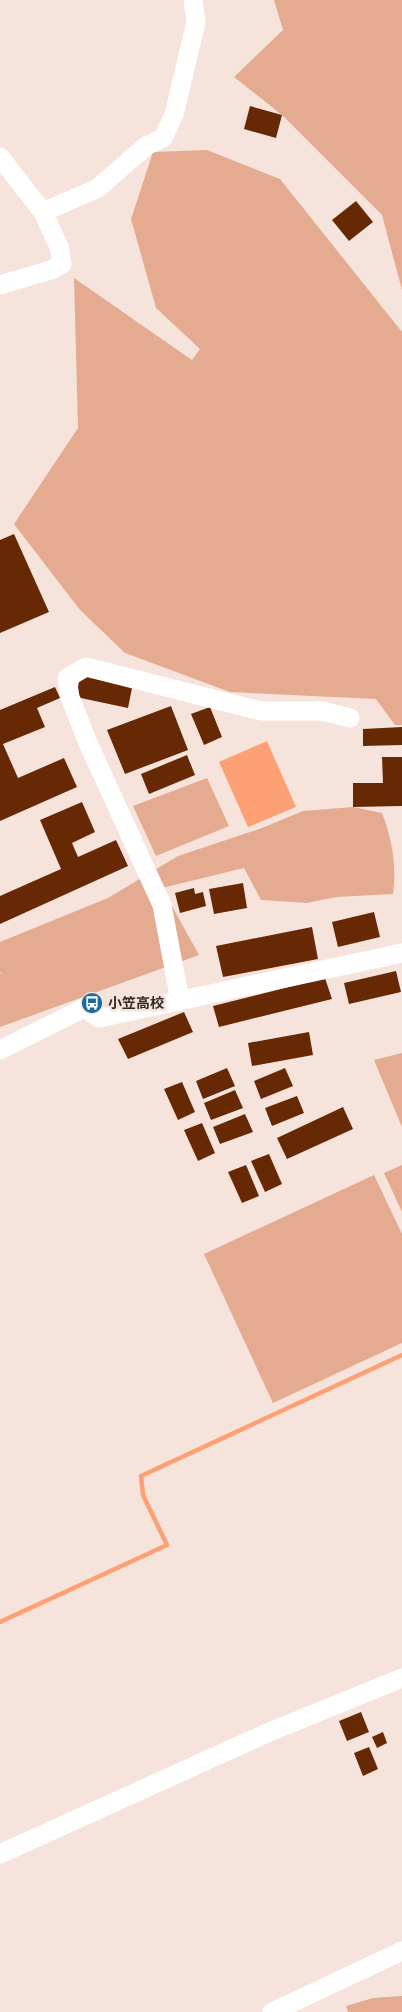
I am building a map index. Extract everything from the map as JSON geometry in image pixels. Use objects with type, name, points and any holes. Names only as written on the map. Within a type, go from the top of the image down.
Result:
[{"type":"street","points":[[43,212],[98,188],[146,146],[163,138],[174,115],[196,22],[193,0]]},
{"type":"street","points":[[0,157],[43,212],[60,249],[62,264],[51,270],[0,285]]},
{"type":"street","points":[[180,1001],[162,905],[88,743],[70,696],[67,678],[86,667],[261,711],[322,711],[350,718]]},
{"type":"street","points":[[0,1050],[84,1008],[99,1018],[402,953]]},
{"type":"street","points":[[0,1854],[267,1733],[402,1678]]},
{"type":"street","points":[[272,2012],[402,1951]]},
{"type":"shaded area","points":[[274,0],[402,0],[402,290],[382,215],[282,115],[234,77],[283,30]]},
{"type":"shaded area","points":[[207,150],[280,179],[402,332],[402,725],[395,725],[376,699],[230,692],[125,653],[80,610],[14,524],[78,428],[74,278],[192,360],[200,349],[156,308],[131,219],[153,152]]},
{"type":"shaded area","points":[[267,741],[296,807],[248,827],[219,762]]},
{"type":"shaded area","points":[[207,778],[229,826],[156,856],[133,806]]},
{"type":"shaded area","points":[[353,807],[382,813],[389,832],[393,853],[393,894],[336,897],[307,903],[261,900],[244,868],[162,888],[199,955],[0,1027],[0,973],[4,974],[0,972],[0,942],[108,898],[178,856],[262,828],[303,811]]},
{"type":"shaded area","points":[[402,1053],[402,1127],[374,1060]]},
{"type":"shaded area","points":[[402,1165],[402,1212],[384,1173]]},
{"type":"shaded area","points":[[374,1175],[402,1234],[402,1343],[273,1403],[204,1254]]},
{"type":"shaded area","points":[[402,1996],[402,2012],[348,2012],[346,2006],[373,1998]]},
{"type":"building","points":[[250,106],[282,115],[276,138],[244,129]]},
{"type":"building","points":[[356,201],[373,222],[349,241],[332,220]]},
{"type":"building","points":[[14,534],[49,612],[0,633],[0,540]]},
{"type":"building","points":[[81,672],[133,683],[128,708],[76,697]]},
{"type":"building","points":[[55,687],[60,698],[37,708],[45,727],[3,744],[18,778],[64,758],[77,787],[0,821],[0,710]]},
{"type":"building","points":[[171,706],[188,750],[125,774],[107,730]]},
{"type":"building","points":[[210,707],[222,737],[204,745],[191,714]]},
{"type":"building","points":[[402,727],[402,745],[363,746],[363,729]]},
{"type":"building","points":[[187,755],[195,775],[149,794],[141,774]]},
{"type":"building","points":[[382,757],[402,757],[402,806],[353,807],[353,783],[383,783]]},
{"type":"building","points":[[82,802],[95,832],[72,843],[78,857],[116,840],[128,866],[0,924],[0,896],[61,869],[40,820]]},
{"type":"building","points":[[243,883],[247,908],[214,914],[209,889]]},
{"type":"building","points":[[194,888],[195,894],[203,892],[206,906],[180,913],[175,893]]},
{"type":"building","points":[[374,912],[380,937],[338,947],[332,922]]},
{"type":"building","points":[[312,927],[318,959],[223,977],[216,946]]},
{"type":"building","points":[[396,971],[401,992],[349,1004],[344,983]]},
{"type":"building","points":[[325,978],[332,999],[219,1027],[213,1006]]},
{"type":"building","points":[[184,1012],[193,1032],[128,1059],[118,1039]]},
{"type":"building","points":[[309,1032],[313,1055],[252,1066],[248,1043]]},
{"type":"building","points":[[227,1068],[235,1086],[203,1099],[196,1081]]},
{"type":"building","points":[[285,1068],[293,1086],[261,1099],[254,1081]]},
{"type":"building","points":[[182,1082],[195,1112],[178,1120],[164,1089]]},
{"type":"building","points":[[235,1090],[243,1108],[211,1120],[204,1103]]},
{"type":"building","points":[[297,1096],[304,1113],[272,1126],[265,1108]]},
{"type":"building","points":[[343,1107],[353,1129],[287,1159],[277,1138]]},
{"type":"building","points":[[245,1114],[253,1132],[220,1144],[213,1127]]},
{"type":"building","points":[[202,1123],[215,1153],[198,1161],[184,1130]]},
{"type":"building","points":[[269,1154],[282,1184],[265,1192],[251,1161]]},
{"type":"building","points":[[246,1165],[259,1196],[242,1203],[228,1172]]},
{"type":"building","points":[[361,1712],[369,1732],[347,1741],[339,1721]]},
{"type":"building","points":[[383,1732],[387,1743],[377,1748],[372,1737]]},
{"type":"building","points":[[369,1747],[378,1769],[363,1776],[354,1753]]},
{"type":"waterway","points":[[0,1622],[167,1545],[143,1495],[141,1476],[402,1355]]},
{"type":"place","name":"小笠高校","points":[[92,1003]]}]
